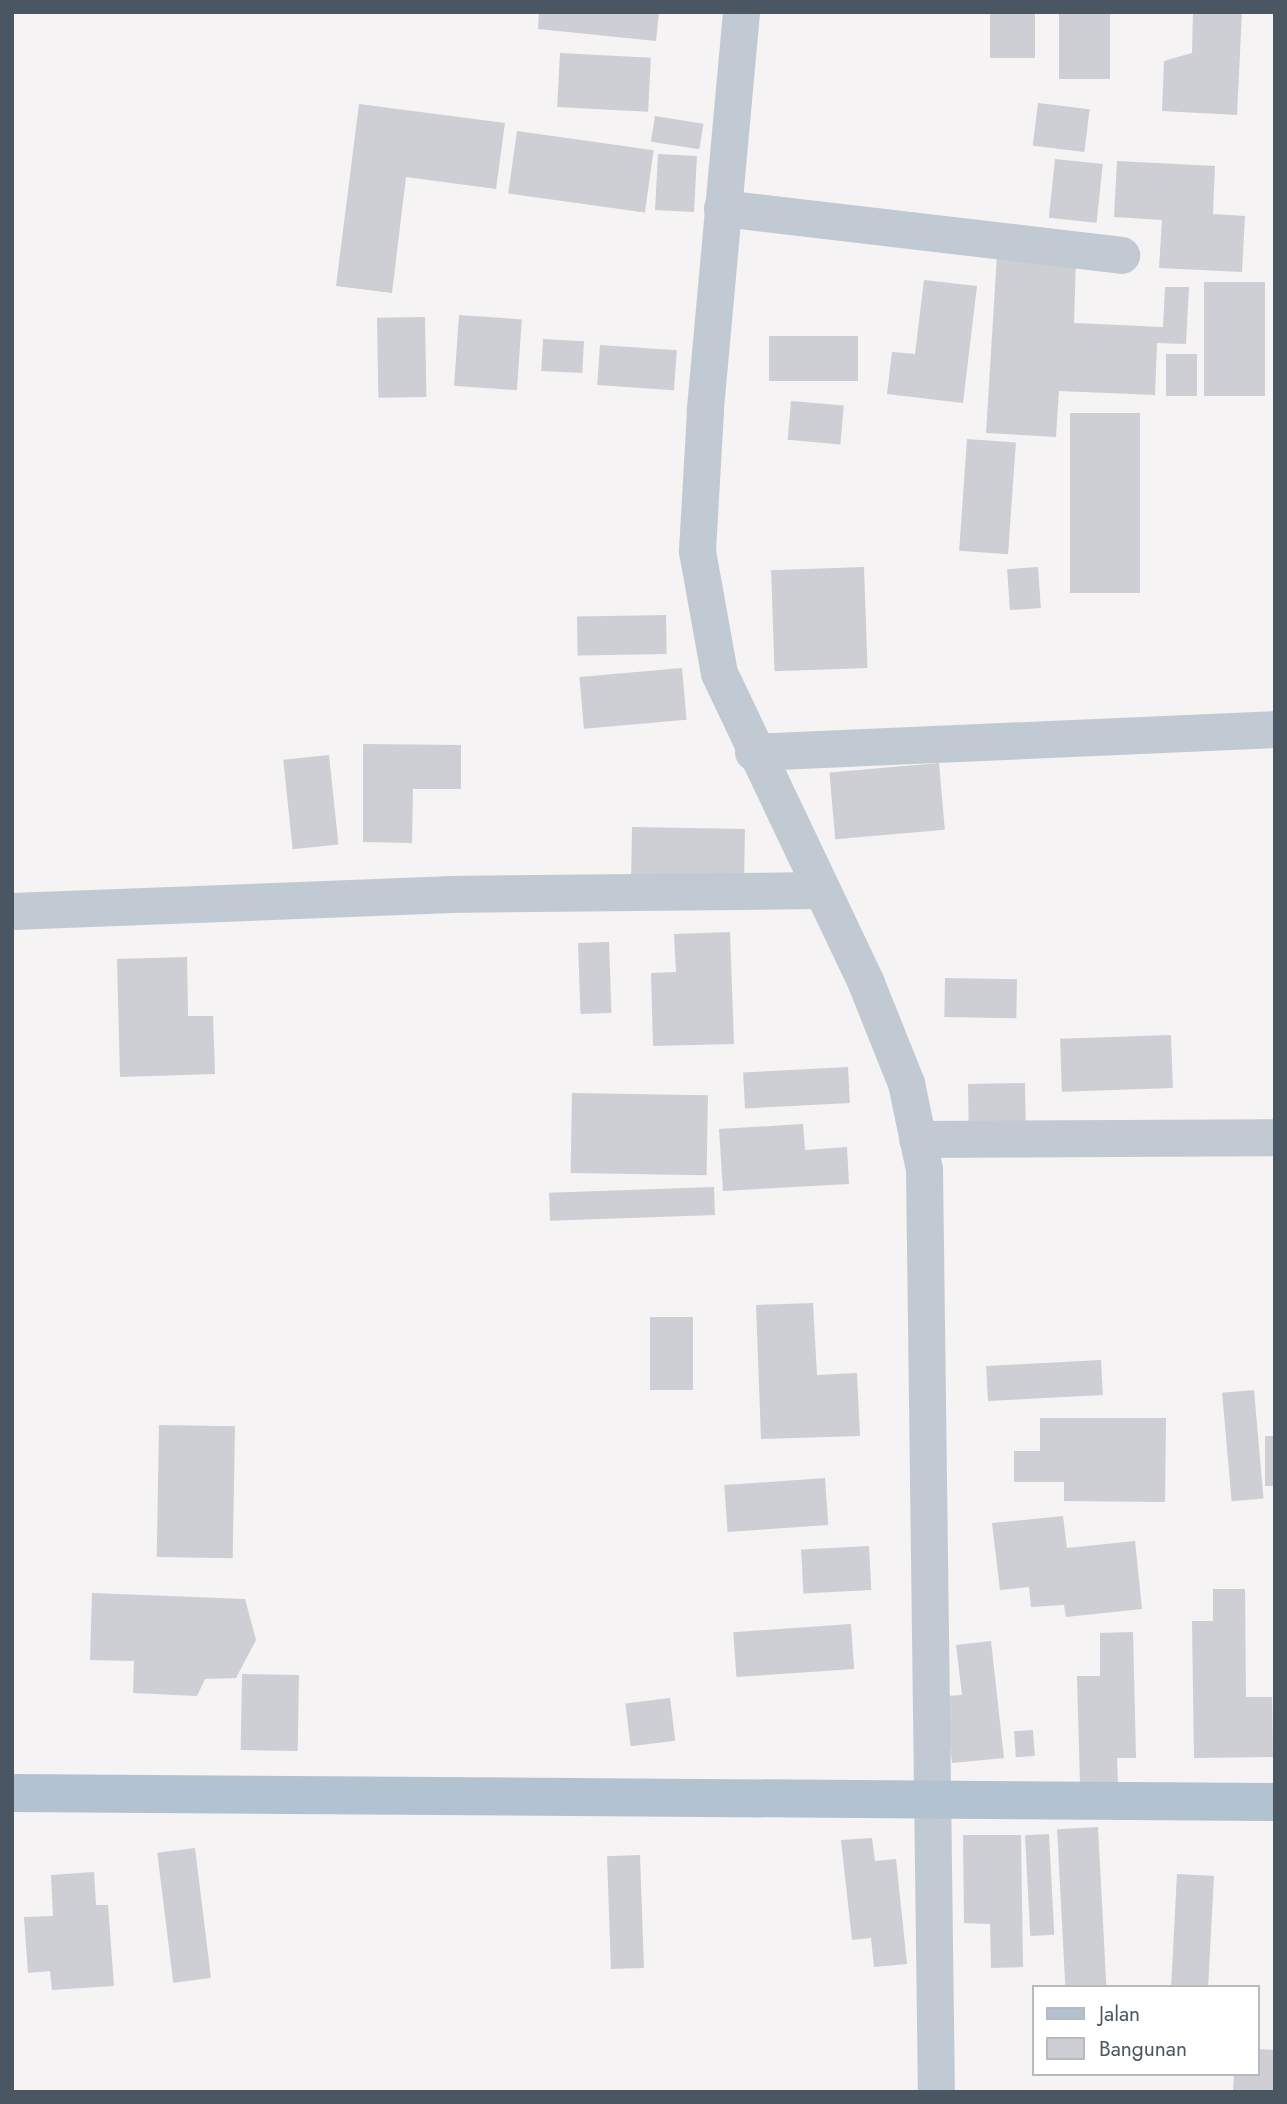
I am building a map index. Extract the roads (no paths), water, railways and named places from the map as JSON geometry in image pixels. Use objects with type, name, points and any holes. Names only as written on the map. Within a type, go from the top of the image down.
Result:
[{"type":"main road","points":[[12,1793],[731,1801],[930,1797],[1275,1802]]},
{"type":"street","points":[[741,12],[722,208],[697,551],[719,673],[753,752],[866,983],[901,1071],[924,1169],[930,1797],[936,2092]]},
{"type":"street","points":[[722,208],[1121,255]]},
{"type":"street","points":[[753,752],[1261,733],[1275,729]]},
{"type":"street","points":[[12,911],[446,894],[819,890]]},
{"type":"street","points":[[917,1139],[1275,1137]]}]
